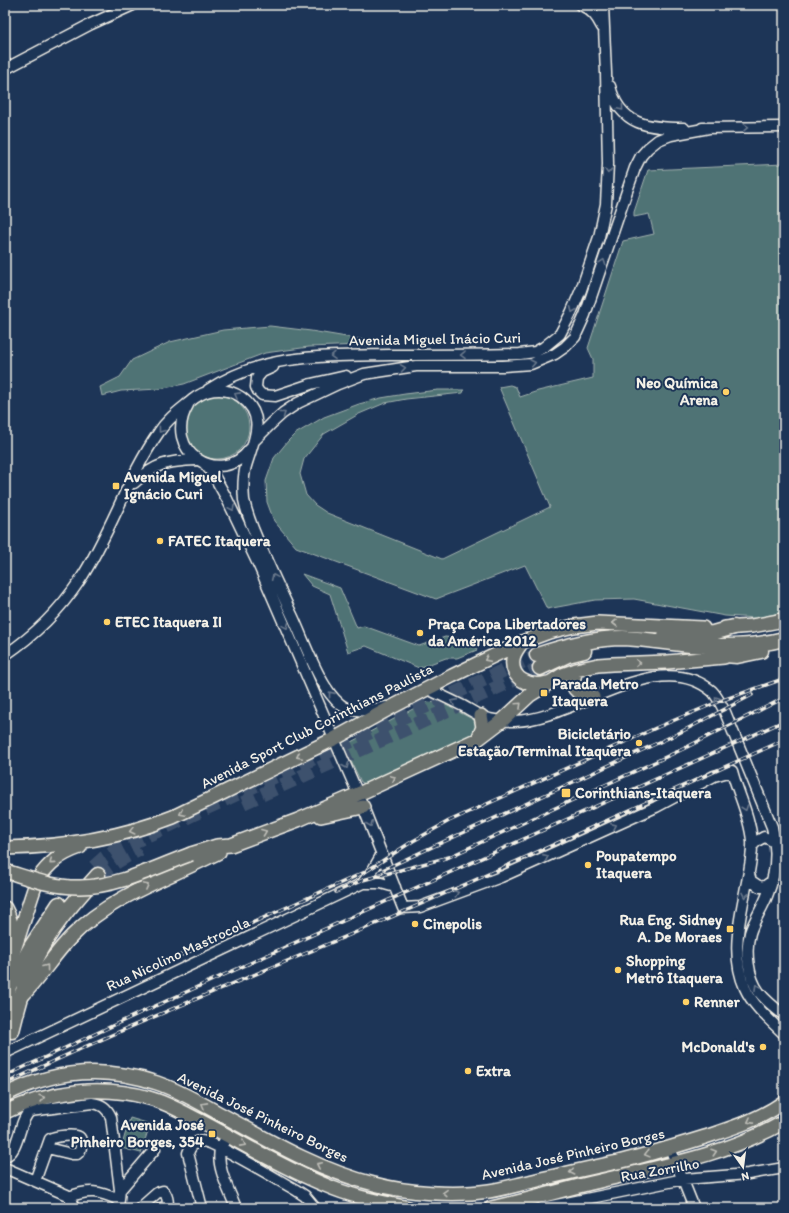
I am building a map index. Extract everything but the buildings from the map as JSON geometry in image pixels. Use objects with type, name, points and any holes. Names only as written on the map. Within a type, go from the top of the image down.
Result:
[{"type":"highway","points":[[734,628],[713,633],[588,641],[538,661],[613,648],[632,648],[737,656],[784,646]]},
{"type":"highway","points":[[625,638],[690,645],[728,646],[756,644],[784,639]]},
{"type":"highway","points":[[5,1017],[9,986],[45,925],[62,901],[96,871],[68,908],[33,964],[21,997],[12,1031]]},
{"type":"main road","name":"Avenida Sport Club Corinthians Paulista","points":[[5,848],[34,848],[76,842],[112,836],[151,826],[173,817],[334,739],[392,707],[522,642],[549,632],[574,626],[598,624],[621,623],[695,628],[734,628],[782,621]]},
{"type":"main road","points":[[522,642],[513,658],[516,675],[520,680],[530,684],[542,685],[562,675],[598,665],[667,662],[737,656]]},
{"type":"main road","points":[[576,670],[573,684],[574,688],[582,695],[593,697]]},
{"type":"main road","points":[[21,997],[72,936],[92,919],[126,897],[153,882],[212,856],[230,845],[298,820],[478,739],[503,720],[530,695],[549,682]]},
{"type":"main road","points":[[478,739],[483,727],[481,716]]},
{"type":"main road","points":[[298,820],[363,807]]},
{"type":"main road","points":[[12,956],[30,898],[37,880],[44,869],[53,860],[65,852],[112,836]]},
{"type":"main road","points":[[5,871],[54,884],[79,887],[93,886],[133,876],[191,854],[217,846],[230,845]]},
{"type":"main road","points":[[5,908],[12,923],[12,956],[9,986]]},
{"type":"main road","name":"Avenida José Pinheiro Borges","points":[[5,1095],[34,1082],[59,1075],[103,1073],[130,1076],[156,1083],[183,1094],[286,1149],[331,1170],[374,1184],[410,1191],[450,1193],[489,1192],[670,1148],[743,1125],[784,1102]]},
{"type":"main road","name":"Avenida José Pinheiro Borges","points":[[5,1112],[20,1105],[64,1093],[91,1091],[124,1093],[150,1098],[177,1109],[302,1175],[326,1186],[375,1201],[409,1208]]},
{"type":"main road","points":[[491,1208],[517,1203],[590,1183],[677,1163],[752,1139],[784,1122]]},
{"type":"main road","points":[[617,1177],[616,1172],[624,1160]]},
{"type":"main road","points":[[590,1183],[595,1176],[596,1166]]},
{"type":"street","points":[[5,69],[91,24],[133,5]]},
{"type":"street","name":"Avenida Miguel Inácio Curi","points":[[5,655],[46,622],[80,580],[159,431],[173,415],[196,397],[224,379],[240,372],[274,362],[306,357],[520,354],[535,352],[544,347],[560,334],[581,290],[599,237],[606,204],[608,164],[604,32],[598,18],[593,12],[581,5]]},
{"type":"street","points":[[603,5],[604,32]]},
{"type":"street","points":[[606,73],[615,101],[624,113],[636,121],[648,126],[659,128],[784,127]]},
{"type":"street","name":"Avenida Miguel Inácio Curi","points":[[254,443],[272,422],[298,404],[338,384],[364,374],[416,366],[503,366],[531,364],[555,354],[575,337],[585,315],[635,168],[641,156],[658,140],[671,135],[709,128]]},
{"type":"street","points":[[306,357],[272,367],[262,372],[257,378],[256,382],[258,391],[262,395],[275,396],[328,379],[364,374]]},
{"type":"street","name":"Avenida Miguel Inácio Curi","points":[[205,392],[227,390],[246,400],[256,419],[257,430],[254,443]]},
{"type":"street","points":[[189,403],[182,414],[180,427],[182,440],[188,451],[213,474],[227,499],[259,566],[358,794],[403,908],[420,907],[501,877],[656,807],[714,776],[732,771],[748,816],[752,846],[749,874],[737,943],[740,972],[745,987],[755,1003],[784,1034]]},
{"type":"street","points":[[201,462],[215,466],[227,465],[238,461],[246,455],[254,443]]},
{"type":"street","points":[[254,443],[246,468],[243,484],[247,514],[324,685],[338,702],[346,708],[355,710],[371,710],[392,707]]},
{"type":"street","name":"Avenida Miguel Inácio Curi","points":[[128,489],[146,472],[167,462],[201,462]]},
{"type":"street","points":[[427,689],[481,716],[503,720],[527,720],[560,711],[593,697],[646,679],[669,676],[694,682],[712,691],[728,719],[772,827],[776,844],[772,881],[767,897],[750,934],[748,960],[751,973],[759,991],[784,1015]]},
{"type":"street","points":[[752,846],[757,841],[764,838],[771,840],[776,844]]},
{"type":"street","name":"Rua Nicolino Mastrocola","points":[[363,883],[382,854]]},
{"type":"street","points":[[749,874],[751,882],[756,886],[763,887],[772,881]]},
{"type":"street","name":"Rua Nicolino Mastrocola","points":[[5,1053],[363,883],[381,883],[396,887]]},
{"type":"street","points":[[5,1156],[11,1152],[25,1118],[30,1111],[97,1103],[106,1109],[111,1117],[119,1199]]},
{"type":"street","points":[[227,1135],[220,1149],[220,1161],[236,1208]]},
{"type":"street","points":[[202,1208],[188,1153],[192,1146],[202,1141],[208,1142],[296,1190],[305,1196],[315,1208]]},
{"type":"street","points":[[35,1181],[47,1148]]},
{"type":"street","points":[[119,1199],[154,1148]]},
{"type":"street","points":[[670,1148],[684,1179],[694,1208]]},
{"type":"street","points":[[659,1167],[672,1171],[684,1179]]},
{"type":"street","points":[[5,1168],[69,1197],[74,1208]]},
{"type":"street","name":"Rua Zorrilho","points":[[542,1208],[684,1179],[748,1174],[784,1168]]},
{"type":"street","points":[[69,1197],[82,1192],[90,1191],[119,1199]]},
{"type":"street","points":[[140,1208],[157,1193],[163,1191],[168,1202],[167,1207],[161,1208]]},
{"type":"green space","name":"Neo Química Arena","points":[[784,164],[784,612],[756,618],[725,616],[634,599],[595,600],[547,609],[525,565],[436,599],[296,547],[274,521],[267,502],[266,481],[274,458],[295,434],[324,417],[359,404],[381,398],[438,390],[464,390],[463,393],[406,399],[385,403],[359,414],[324,434],[304,459],[300,474],[306,495],[315,505],[327,513],[442,559],[550,507],[499,387],[510,385],[516,387],[520,397],[538,391],[593,378],[593,359],[588,348],[623,241],[654,234],[649,214],[634,217],[634,212],[648,170]]},
{"type":"green space","points":[[270,326],[311,331],[388,344],[309,347],[265,353],[184,384],[159,389],[121,391],[102,396],[100,387],[120,377],[132,360],[170,342],[223,330]]},
{"type":"green space","points":[[217,395],[235,401],[243,409],[249,427],[243,445],[235,453],[217,459],[199,453],[191,445],[185,427],[191,409],[199,401]]},
{"type":"green space","points":[[302,574],[340,588],[357,628],[364,626],[419,646],[445,637],[472,640],[477,650],[457,658],[446,658],[419,668],[366,646],[348,652],[330,594],[312,586]]},
{"type":"green space","points":[[426,702],[442,703],[476,721],[476,734],[365,784],[361,782],[347,753],[346,749],[349,743]]},
{"type":"green space","points":[[130,1118],[150,1124],[141,1153],[121,1148]]},
{"type":"tunnel","points":[[94,867],[118,849],[537,655]]},
{"type":"tunnel","points":[[243,803],[540,668]]},
{"type":"tunnel","points":[[98,875],[118,861],[140,849]]},
{"type":"tunnel","points":[[374,868],[378,867],[381,869],[384,877],[381,883]]},
{"type":"tunnel","points":[[5,1060],[12,1031]]},
{"type":"railway","points":[[148,970],[365,872],[413,841],[449,821],[658,727],[720,701],[780,680]]},
{"type":"railway","points":[[378,872],[677,734],[752,695]]},
{"type":"railway","points":[[336,892],[363,880],[449,857],[683,749],[784,698]]},
{"type":"railway","points":[[5,1076],[142,1012],[784,721]]},
{"type":"railway","points":[[5,1084],[139,1023],[419,905],[784,740]]},
{"type":"place","name":"Neo Química Arena","points":[[726,392]]},
{"type":"place","name":"Avenida Miguel Ignácio Curi","points":[[116,486]]},
{"type":"place","name":"FATEC Itaquera","points":[[160,541]]},
{"type":"place","name":"ETEC Itaquera II","points":[[107,622]]},
{"type":"place","name":"Praça Copa Libertadores da América 2012","points":[[420,633]]},
{"type":"place","name":"Parada Metro Itaquera","points":[[544,693]]},
{"type":"place","name":"Bicicletário Estação/Terminal Itaquera","points":[[639,743]]},
{"type":"place","name":"Corinthians-Itaquera","points":[[566,793]]},
{"type":"place","name":"Poupatempo Itaquera","points":[[588,865]]},
{"type":"place","name":"Cinepolis","points":[[415,924]]},
{"type":"place","name":"Rua Eng. Sidney A. De Moraes","points":[[730,929]]},
{"type":"place","name":"Shopping Metrô Itaquera","points":[[618,970]]},
{"type":"place","name":"Renner","points":[[686,1002]]},
{"type":"place","name":"McDonald's","points":[[763,1047]]},
{"type":"place","name":"Extra","points":[[468,1071]]},
{"type":"place","name":"Avenida José Pinheiro Borges, 354","points":[[212,1134]]}]
